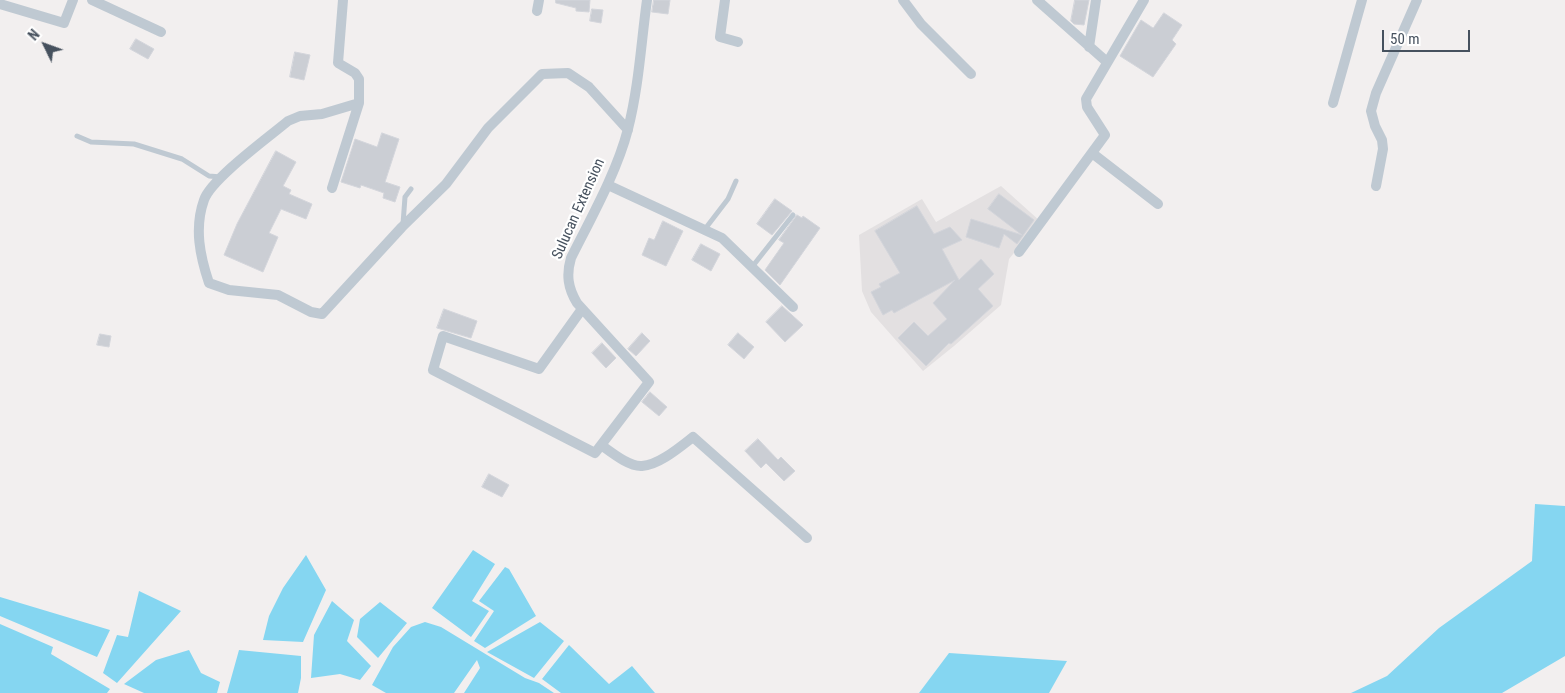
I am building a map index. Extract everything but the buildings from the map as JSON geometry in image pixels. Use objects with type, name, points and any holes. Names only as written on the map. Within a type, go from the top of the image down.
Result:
[{"type":"street","points":[[0,4],[64,23],[73,0]]},
{"type":"street","points":[[92,0],[161,32]]},
{"type":"street","points":[[332,188],[359,103],[360,79],[355,73],[338,63],[343,0]]},
{"type":"street","points":[[537,11],[538,0]]},
{"type":"street","name":"Sulucan Extension","points":[[601,445],[649,382],[582,309],[570,291],[568,271],[571,258],[608,185],[628,130],[638,80],[647,0]]},
{"type":"street","points":[[725,0],[720,37],[738,42]]},
{"type":"street","points":[[903,0],[921,24],[971,74]]},
{"type":"street","points":[[1036,0],[1107,62]]},
{"type":"street","points":[[1089,47],[1096,0]]},
{"type":"street","points":[[1018,252],[1105,135],[1087,107],[1086,99],[1144,0]]},
{"type":"street","points":[[1332,103],[1362,0]]},
{"type":"street","points":[[1376,186],[1383,149],[1371,110],[1376,93],[1417,0]]},
{"type":"street","points":[[359,103],[322,114],[300,116],[288,121],[221,177],[204,199],[198,233],[201,260],[209,283],[230,290],[278,295],[311,312],[322,314],[402,227],[446,184],[488,128],[542,74],[568,73],[589,87],[628,130]]},
{"type":"street","points":[[1092,153],[1158,204]]},
{"type":"street","points":[[608,185],[722,238],[793,307]]},
{"type":"street","points":[[582,309],[539,370],[443,336],[433,370],[594,454],[601,445],[621,460],[642,466],[666,458],[693,437],[807,538]]},
{"type":"lane","points":[[77,136],[91,142],[134,144],[182,159],[209,176],[221,177]]},
{"type":"lane","points":[[705,229],[728,199],[736,181]]},
{"type":"lane","points":[[402,227],[406,197],[411,189]]},
{"type":"lane","points":[[752,267],[793,215]]},
{"type":"shaded area","points":[[1001,186],[1040,221],[1009,259],[1001,305],[923,371],[871,312],[862,291],[859,235],[922,199],[936,222]]},
{"type":"water","points":[[1535,504],[1565,506],[1565,656],[1502,693],[1351,693],[1387,676],[1439,628],[1532,561]]},
{"type":"water","points":[[473,550],[495,564],[472,601],[489,611],[471,637],[432,608]]},
{"type":"water","points":[[306,555],[326,590],[303,642],[263,640],[269,616],[283,588]]},
{"type":"water","points":[[505,567],[509,569],[536,616],[485,648],[474,641],[494,611],[479,601]]},
{"type":"water","points":[[139,591],[181,611],[117,683],[103,673],[117,635],[128,637]]},
{"type":"water","points":[[0,597],[110,630],[97,657],[0,616]]},
{"type":"water","points":[[332,601],[354,620],[347,641],[371,666],[360,680],[340,674],[311,678],[314,635]]},
{"type":"water","points":[[380,602],[407,623],[378,658],[357,637],[360,619]]},
{"type":"water","points":[[425,622],[441,627],[525,678],[539,683],[554,693],[464,693],[480,668],[477,660],[454,693],[386,693],[372,685],[393,647],[411,627]]},
{"type":"water","points":[[540,622],[564,641],[534,678],[487,652]]},
{"type":"water","points":[[0,624],[53,647],[51,654],[110,689],[107,693],[0,693]]},
{"type":"water","points":[[569,645],[609,684],[632,666],[655,693],[561,693],[542,679]]},
{"type":"water","points":[[189,650],[201,673],[220,682],[217,693],[144,693],[124,684],[156,660]]},
{"type":"water","points":[[239,650],[301,656],[301,678],[298,693],[227,693]]},
{"type":"water","points":[[949,653],[1067,661],[1049,693],[919,693]]}]
